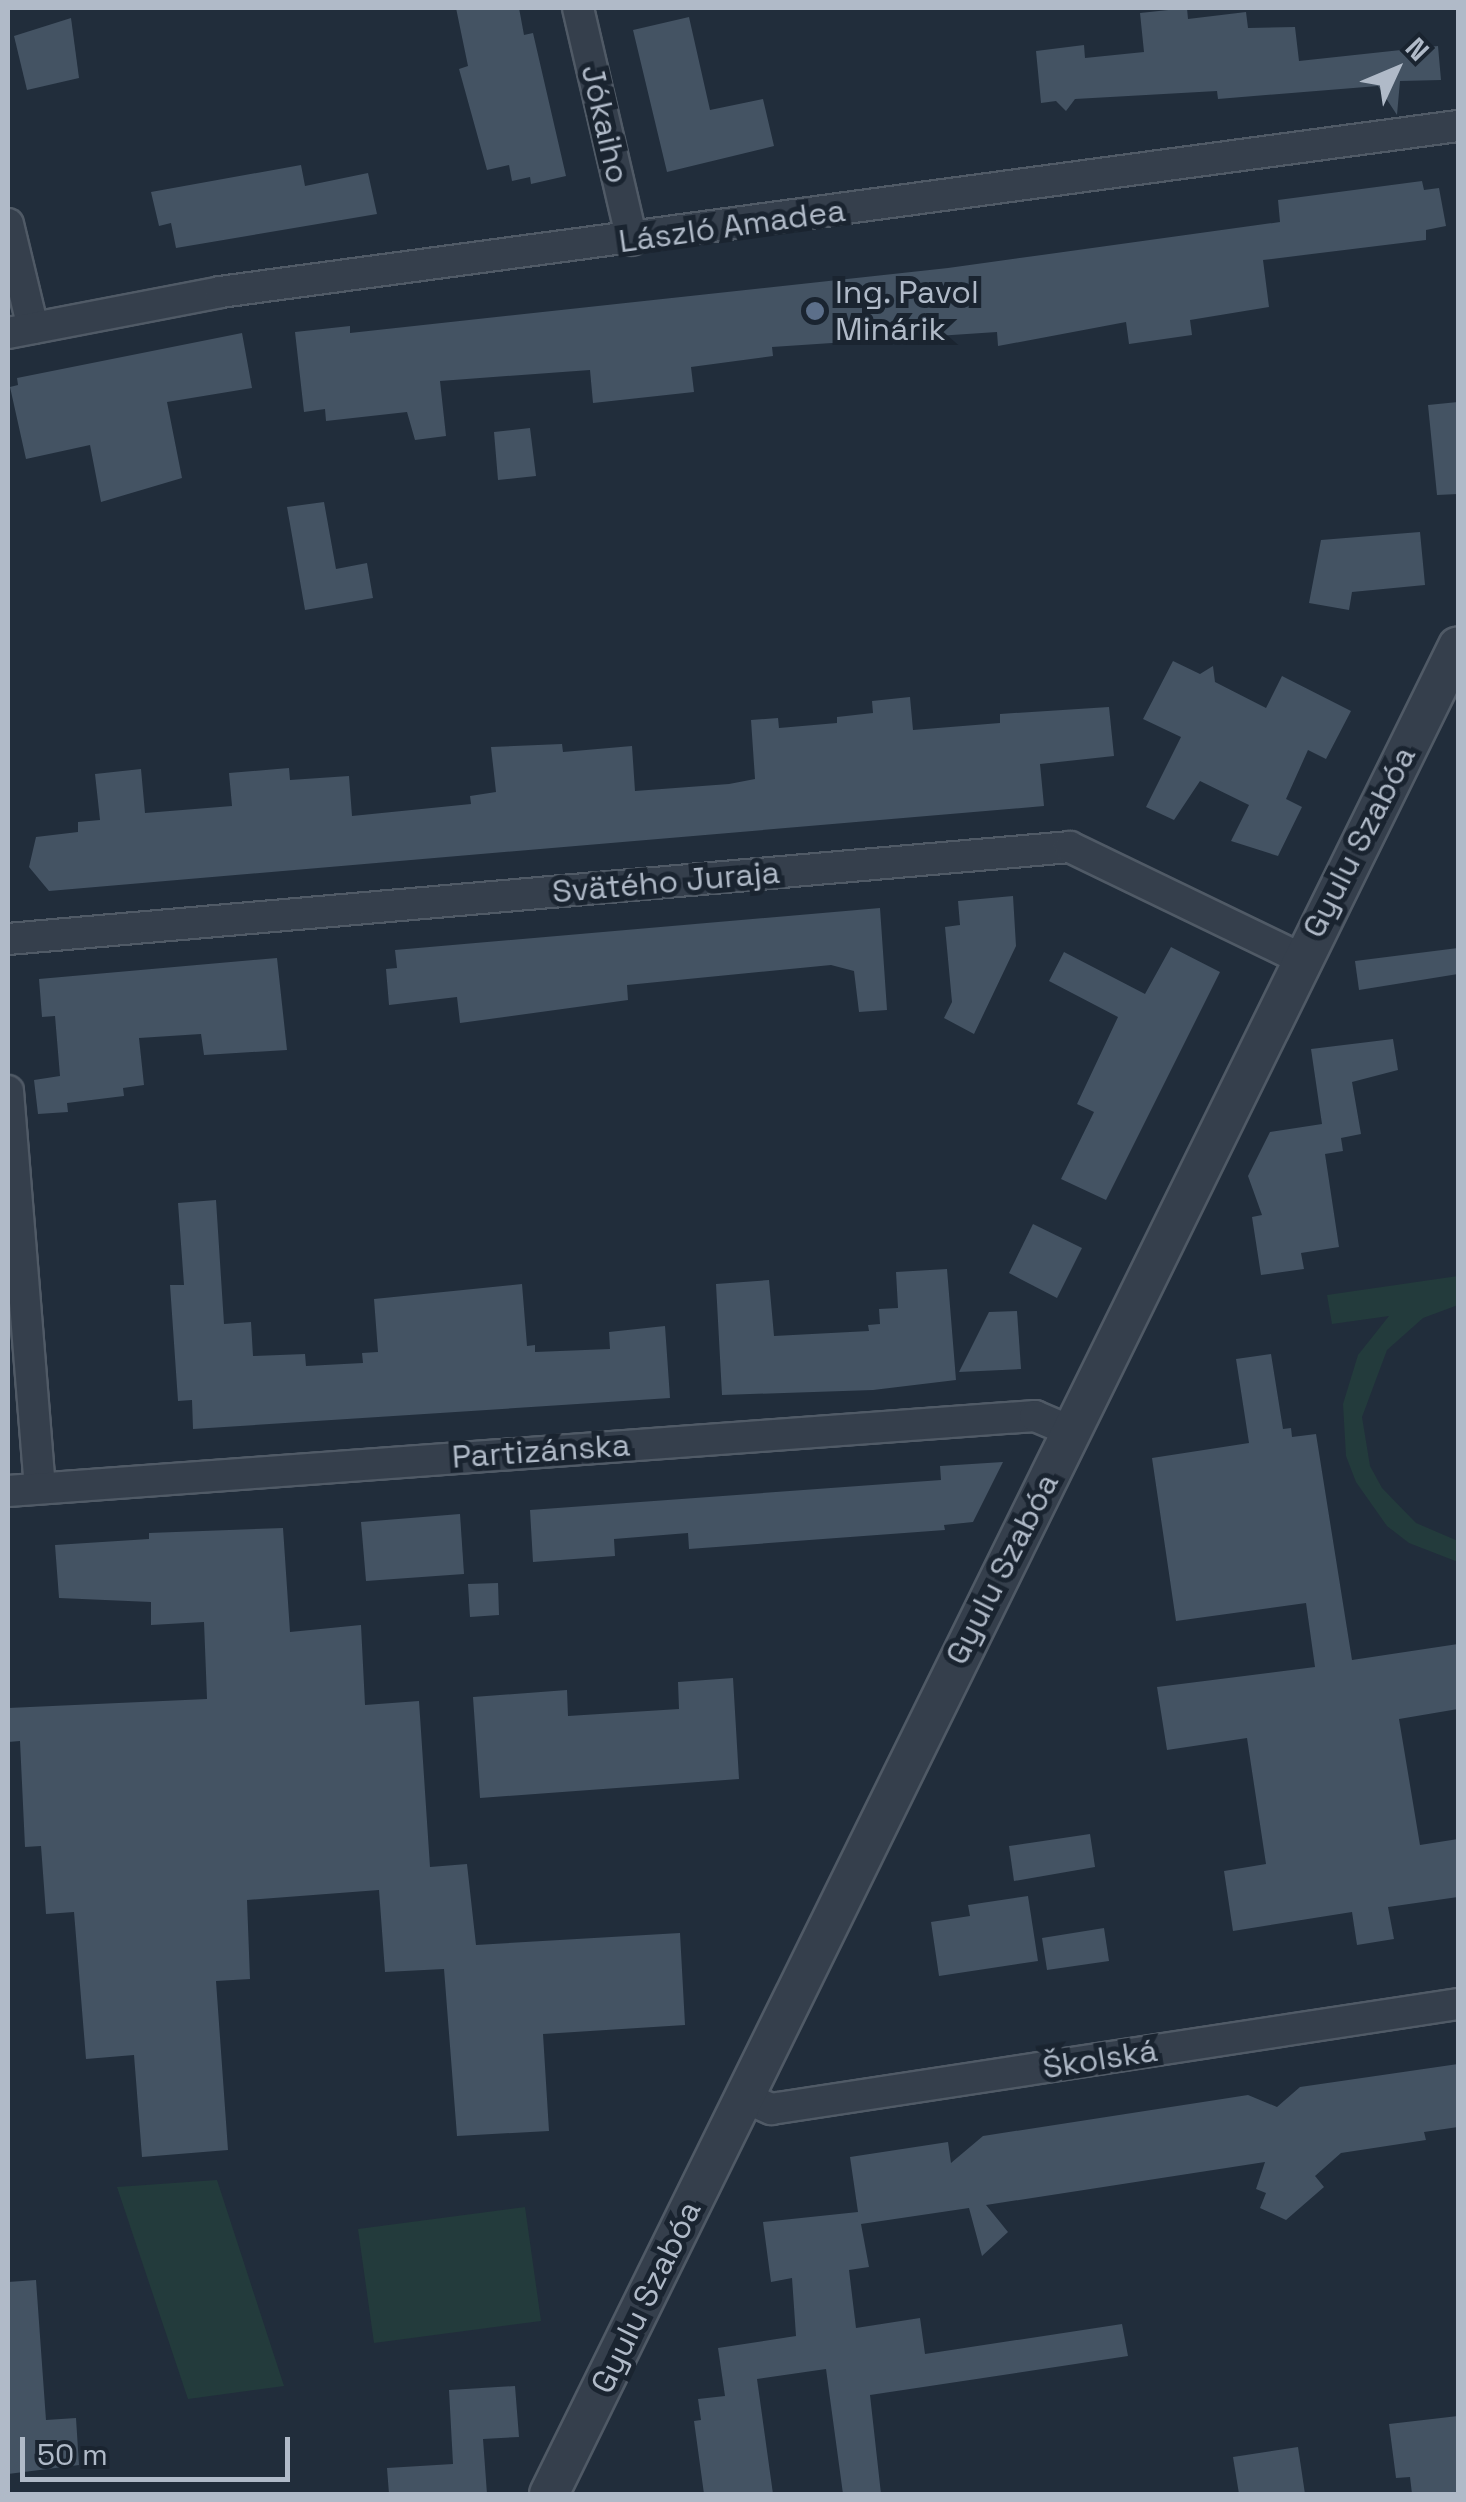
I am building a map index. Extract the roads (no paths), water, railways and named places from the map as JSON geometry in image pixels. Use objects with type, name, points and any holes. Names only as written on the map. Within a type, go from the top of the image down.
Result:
[{"type":"street","name":"Jókaiho","points":[[578,8],[632,240]]},
{"type":"street","name":"László Amadea","points":[[20,331],[220,292],[632,240],[1458,126]]},
{"type":"street","points":[[8,224],[20,331]]},
{"type":"street","name":"Gyulu Szabóa","points":[[548,2494],[1300,958],[1458,646]]},
{"type":"street","name":"Svätého Juraja","points":[[8,939],[1070,847],[1300,958]]},
{"type":"street","points":[[8,1091],[40,1488]]},
{"type":"street","name":"Partizánska","points":[[8,1490],[1035,1416],[1071,1431]]},
{"type":"street","name":"Školská","points":[[744,2097],[772,2109],[1458,2004]]},
{"type":"place","name":"Ing. Pavol Minárik","points":[[815,311]]}]
